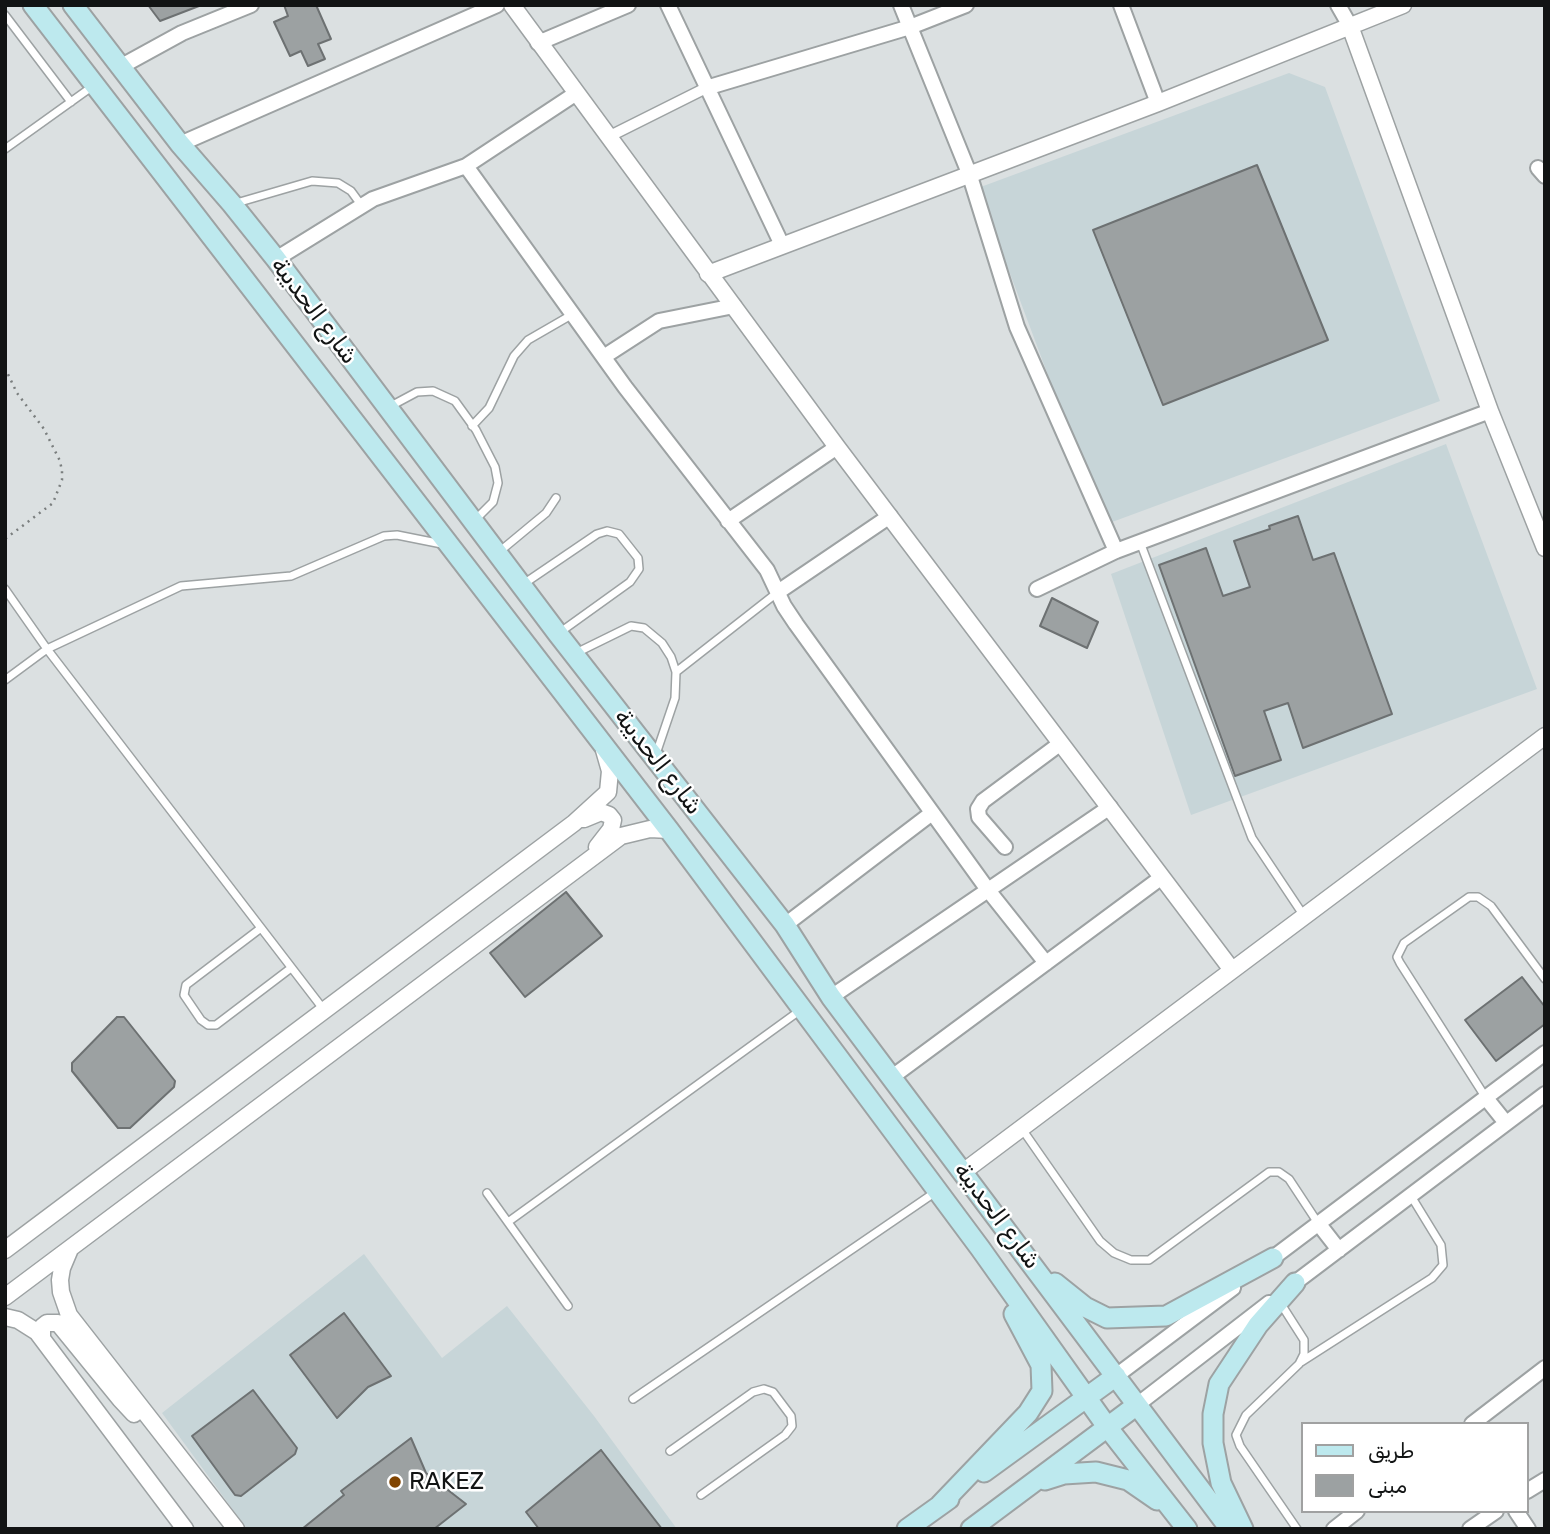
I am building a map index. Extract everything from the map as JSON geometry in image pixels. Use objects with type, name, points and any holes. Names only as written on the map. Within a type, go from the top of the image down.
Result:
[{"type":"main road","name":"شارع الحديبة","points":[[33,5],[669,830],[980,1248],[1108,1428],[1181,1521]]},
{"type":"main road","name":"شارع الحديبة","points":[[73,5],[180,144],[276,259],[558,634],[785,925],[831,997],[1230,1529]]},
{"type":"main road","points":[[940,1505],[1028,1413],[1042,1391],[1041,1365],[980,1248]]},
{"type":"main road","points":[[1031,1262],[1085,1307],[1107,1318],[1166,1316],[1273,1258]]},
{"type":"main road","points":[[1243,1529],[1221,1483],[1213,1443],[1213,1414],[1219,1384],[1258,1325],[1295,1283]]},
{"type":"main road","points":[[906,1529],[1116,1376]]},
{"type":"main road","points":[[971,1529],[1137,1405]]},
{"type":"main road","points":[[1028,1486],[1064,1474],[1097,1472],[1128,1480],[1181,1521]]},
{"type":"street","points":[[121,67],[182,33],[251,5]]},
{"type":"street","points":[[180,144],[497,5]]},
{"type":"street","points":[[512,5],[837,447],[1232,970]]},
{"type":"street","points":[[538,43],[628,5]]},
{"type":"street","points":[[668,5],[782,244]]},
{"type":"street","points":[[901,5],[969,173],[1017,327],[1116,551]]},
{"type":"street","points":[[608,136],[706,88],[910,27],[966,5]]},
{"type":"street","points":[[1121,5],[1158,103]]},
{"type":"street","points":[[1338,5],[1350,26],[1490,411],[1545,548]]},
{"type":"street","points":[[708,274],[1158,103],[1403,5]]},
{"type":"street","points":[[276,259],[388,192],[466,166],[575,94]]},
{"type":"street","points":[[466,166],[625,387],[767,570],[796,624],[988,890],[1046,963]]},
{"type":"street","points":[[605,356],[659,321],[734,306]]},
{"type":"street","points":[[1037,589],[1116,551],[1490,411]]},
{"type":"street","points":[[728,521],[837,447]]},
{"type":"street","points":[[778,592],[890,516]]},
{"type":"street","points":[[963,1172],[1545,736]]},
{"type":"street","points":[[1004,847],[979,817],[978,809],[983,801],[1061,743]]},
{"type":"street","points":[[5,1250],[574,824],[608,792],[610,771],[603,744]]},
{"type":"street","points":[[831,997],[1110,807]]},
{"type":"street","points":[[574,824],[601,812],[609,815],[612,820],[611,829],[580,868]]},
{"type":"street","points":[[785,925],[932,813]]},
{"type":"street","points":[[5,1297],[621,836],[650,829],[669,830]]},
{"type":"street","points":[[892,1077],[1162,877]]},
{"type":"street","points":[[1116,1376],[1545,1054]]},
{"type":"street","points":[[1137,1405],[1545,1094]]},
{"type":"street","points":[[1486,1098],[1506,1123]]},
{"type":"street","points":[[1318,1223],[1339,1250]]},
{"type":"street","points":[[71,1247],[60,1280],[64,1304],[69,1315],[236,1529]]},
{"type":"street","points":[[5,1317],[29,1325],[42,1338],[185,1529]]},
{"type":"street","points":[[42,1338],[41,1332],[47,1323],[58,1323],[128,1408],[156,1429]]},
{"type":"street","points":[[1475,1422],[1545,1368]]},
{"type":"street","points":[[1529,1490],[1545,1480]]},
{"type":"street","points":[[1334,1529],[1354,1513]]},
{"type":"street","points":[[1471,1529],[1493,1513]]},
{"type":"street","points":[[1517,1513],[1528,1529]]},
{"type":"lane","points":[[5,15],[71,102]]},
{"type":"lane","points":[[5,149],[94,85]]},
{"type":"lane","points":[[232,204],[312,181],[338,183],[351,191],[362,206]]},
{"type":"lane","points":[[472,426],[489,408],[514,356],[528,340],[573,313]]},
{"type":"lane","points":[[388,408],[417,392],[433,391],[455,401],[495,467],[498,483],[493,502],[474,522]]},
{"type":"lane","points":[[497,553],[546,513],[556,498]]},
{"type":"lane","points":[[521,585],[597,534],[607,531],[619,534],[638,558],[639,569],[630,582],[558,634]]},
{"type":"lane","points":[[5,680],[47,649],[181,586],[291,576],[384,536],[397,535],[449,545]]},
{"type":"lane","points":[[1140,542],[1252,838],[1304,916]]},
{"type":"lane","points":[[5,589],[47,649],[324,1011]]},
{"type":"lane","points":[[676,672],[778,592]]},
{"type":"lane","points":[[576,654],[631,626],[644,628],[662,643],[676,672],[675,698],[654,759]]},
{"type":"lane","points":[[1486,1098],[1399,963],[1399,951],[1404,943],[1469,897],[1478,897],[1491,906],[1545,979]]},
{"type":"lane","points":[[261,928],[186,985],[184,995],[201,1020],[208,1025],[216,1025],[291,968]]},
{"type":"lane","points":[[508,1223],[802,1009]]},
{"type":"lane","points":[[1021,1128],[1100,1241],[1114,1253],[1132,1260],[1149,1259],[1269,1172],[1279,1172],[1289,1179],[1318,1223]]},
{"type":"lane","points":[[633,1399],[937,1191]]},
{"type":"lane","points":[[487,1193],[568,1306]]},
{"type":"lane","points":[[1297,1529],[1240,1446],[1236,1435],[1246,1415],[1299,1364],[1432,1278],[1443,1265],[1441,1245],[1410,1196]]},
{"type":"lane","points":[[1279,1301],[1304,1340],[1304,1354],[1299,1364]]},
{"type":"lane","points":[[670,1451],[753,1392],[764,1389],[773,1392],[791,1416],[792,1426],[785,1435],[701,1495]]},
{"type":"path","points":[[5,368],[17,393],[44,429],[60,461],[62,471],[62,480],[53,503],[5,539]]},
{"type":"shaded area","points":[[1289,73],[1325,87],[1440,401],[1104,525],[978,188]]},
{"type":"shaded area","points":[[1446,444],[1537,689],[1191,815],[1111,574]]},
{"type":"shaded area","points":[[364,1254],[442,1358],[507,1306],[594,1416],[677,1529],[247,1529],[162,1413]]},
{"type":"building","points":[[148,5],[198,5],[199,6],[160,21]]},
{"type":"building","points":[[284,5],[316,5],[331,39],[318,44],[325,59],[308,66],[301,51],[290,56],[274,22],[288,16]]},
{"type":"building","points":[[1257,165],[1328,340],[1163,405],[1093,230]]},
{"type":"building","points":[[1298,516],[1313,560],[1334,553],[1392,714],[1303,748],[1288,703],[1264,711],[1281,760],[1235,776],[1159,565],[1206,548],[1223,596],[1250,587],[1234,541]]},
{"type":"building","points":[[1052,598],[1098,622],[1087,648],[1040,626]]},
{"type":"building","points":[[566,892],[602,936],[525,997],[490,953]]},
{"type":"building","points":[[1522,977],[1545,1007],[1545,1024],[1496,1061],[1465,1020]]},
{"type":"building","points":[[117,1017],[124,1017],[175,1081],[174,1087],[130,1128],[118,1128],[72,1071],[72,1063]]},
{"type":"building","points":[[344,1313],[391,1376],[368,1387],[337,1418],[290,1355]]},
{"type":"building","points":[[253,1390],[297,1448],[295,1454],[241,1496],[235,1495],[192,1436]]},
{"type":"building","name":"RAKEZ","points":[[411,1438],[426,1473],[466,1504],[434,1529],[302,1529],[344,1495],[341,1491]]},
{"type":"building","points":[[601,1450],[662,1529],[539,1529],[526,1512]]},
{"type":"place","name":"RAKEZ","points":[[395,1482]]}]
